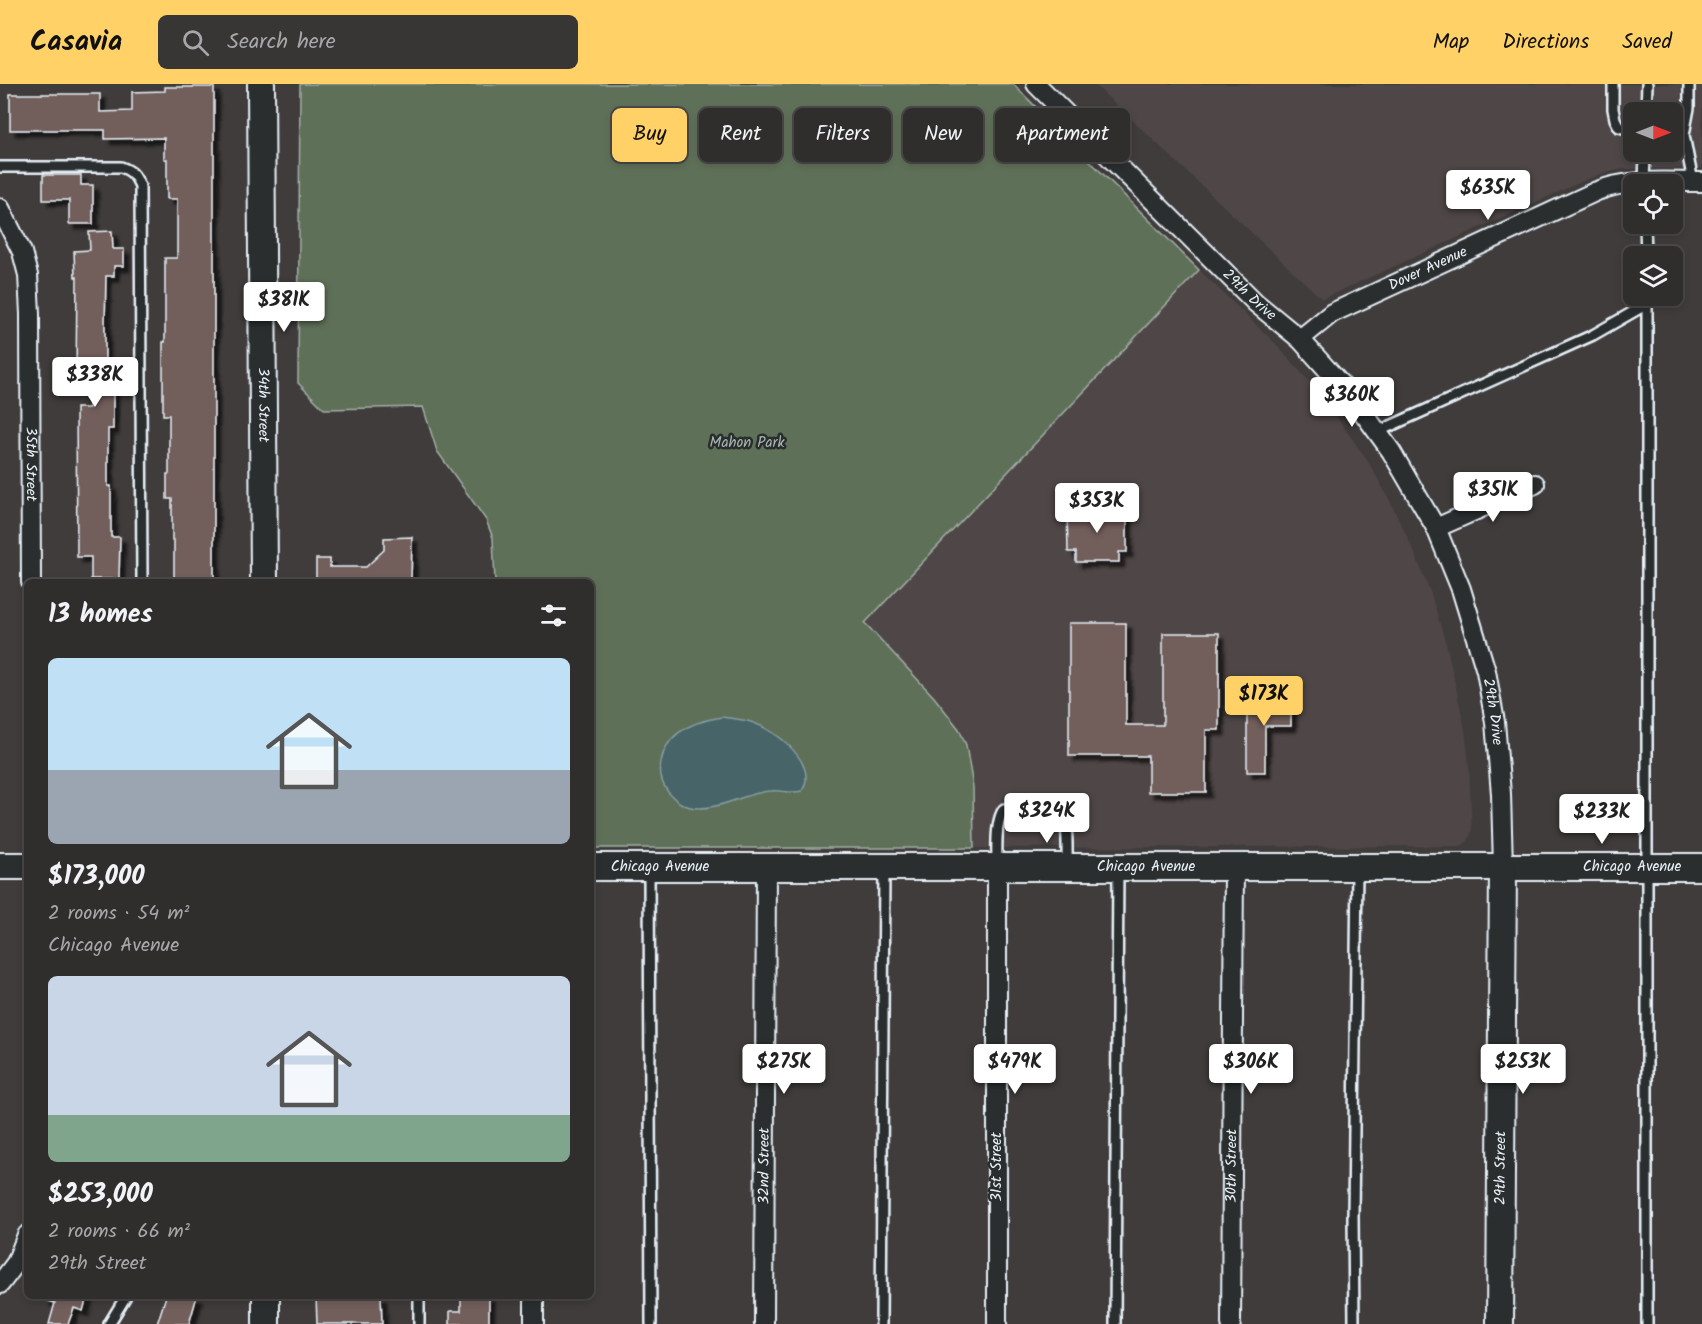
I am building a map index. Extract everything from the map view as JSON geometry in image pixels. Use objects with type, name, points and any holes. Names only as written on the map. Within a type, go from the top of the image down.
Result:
[{"type":"street","name":"34th Street","points":[[261,84],[264,579]]},
{"type":"street","name":"29th Drive","points":[[1036,84],[1257,303],[1300,339],[1352,397],[1391,451],[1436,528],[1461,589],[1486,671],[1495,722],[1501,794],[1503,867]]},
{"type":"street","name":"Dover Avenue","points":[[1683,182],[1698,182]]},
{"type":"street","name":"Dover Avenue","points":[[1300,339],[1332,313],[1597,191],[1623,184]]},
{"type":"street","name":"35th Street","points":[[0,209],[22,252],[28,275],[31,579]]},
{"type":"street","points":[[1436,528],[1535,484]]},
{"type":"street","points":[[0,866],[24,866]]},
{"type":"street","name":"31st Street","points":[[997,866],[997,1324]]},
{"type":"street","name":"30th Street","points":[[1231,1324],[1234,866]]},
{"type":"street","name":"Chicago Avenue","points":[[594,867],[1702,867]]},
{"type":"street","name":"32nd Street","points":[[764,1324],[766,867]]},
{"type":"street","name":"29th Street","points":[[1500,1324],[1503,867]]},
{"type":"street","points":[[0,1284],[16,1263],[24,1243]]},
{"type":"street","points":[[266,1299],[266,1324]]},
{"type":"street","points":[[534,1299],[534,1324]]},
{"type":"lane","points":[[1612,84],[1615,119],[1619,127],[1623,128]]},
{"type":"lane","points":[[1646,102],[1647,84]]},
{"type":"lane","points":[[1689,84],[1689,108],[1684,135],[1698,182]]},
{"type":"lane","points":[[0,167],[120,167],[131,171],[140,186],[142,579]]},
{"type":"lane","points":[[1377,432],[1593,335],[1638,306]]},
{"type":"lane","points":[[1647,306],[1647,1324]]},
{"type":"lane","points":[[997,866],[998,826],[1000,814],[1004,809],[1050,808],[1059,810],[1066,818],[1068,866]]},
{"type":"lane","points":[[881,1324],[884,866]]},
{"type":"lane","points":[[1114,1324],[1118,866]]},
{"type":"lane","points":[[649,867],[651,1324]]},
{"type":"lane","points":[[1354,1324],[1357,867]]},
{"type":"lane","points":[[109,1324],[124,1299]]},
{"type":"lane","points":[[419,1299],[419,1324]]},
{"type":"shaded area","points":[[1094,84],[1702,84],[1702,168],[1623,169],[1585,180],[1322,299],[1130,118],[1130,108],[1119,108]]},
{"type":"shaded area","points":[[1199,270],[1275,343],[1322,396],[1369,463],[1413,549],[1431,594],[1447,647],[1465,729],[1472,831],[1468,841],[1461,846],[974,848],[973,787],[966,745],[959,729],[934,697],[865,623]]},
{"type":"green space","name":"Mahon Park","points":[[300,84],[1013,84],[1037,108],[995,108],[995,162],[1091,162],[1199,270],[865,623],[934,697],[959,729],[966,745],[973,787],[974,848],[594,848],[594,579],[495,579],[493,538],[486,520],[437,451],[423,407],[324,409],[298,383]]},
{"type":"water","points":[[722,717],[754,723],[784,741],[793,750],[805,770],[806,781],[802,791],[761,792],[720,805],[700,808],[687,806],[673,797],[664,785],[660,774],[661,762],[669,743],[675,736],[692,725]]},
{"type":"building","points":[[165,87],[214,87],[214,579],[174,579],[172,499],[167,499],[169,415],[163,415],[163,342],[165,342],[165,258],[177,258],[177,199],[167,199],[167,159],[164,159],[164,138],[105,139],[105,130],[10,130],[10,94],[100,94],[100,112],[132,111],[132,92],[165,91]]},
{"type":"building","points":[[43,175],[81,175],[81,185],[93,185],[93,224],[69,224],[69,200],[43,200]]},
{"type":"building","points":[[112,231],[113,249],[124,249],[124,266],[114,266],[114,276],[106,276],[105,324],[105,364],[117,364],[117,378],[113,378],[113,429],[108,429],[108,486],[111,486],[111,537],[120,537],[119,579],[91,579],[91,557],[77,557],[76,408],[89,408],[89,378],[76,378],[77,277],[75,277],[74,251],[90,250],[89,232]]},
{"type":"building","points":[[1067,509],[1127,509],[1127,552],[1119,552],[1119,562],[1076,562],[1076,552],[1068,552]]},
{"type":"building","points":[[412,537],[411,579],[316,579],[316,559],[330,559],[330,567],[366,567],[384,550],[384,538]]},
{"type":"building","points":[[1069,623],[1126,623],[1126,725],[1163,725],[1163,633],[1219,633],[1219,730],[1206,730],[1206,792],[1148,792],[1148,756],[1069,756]]},
{"type":"building","points":[[1247,699],[1291,699],[1291,726],[1265,726],[1265,772],[1247,772]]},
{"type":"building","points":[[86,1299],[83,1311],[74,1308],[68,1324],[49,1324],[55,1303],[45,1300]]},
{"type":"building","points":[[165,1299],[196,1299],[189,1324],[157,1324]]},
{"type":"building","points":[[316,1299],[381,1299],[382,1324],[317,1324]]},
{"type":"building","points":[[461,1299],[489,1299],[489,1324],[450,1324],[450,1311],[461,1311]]}]
